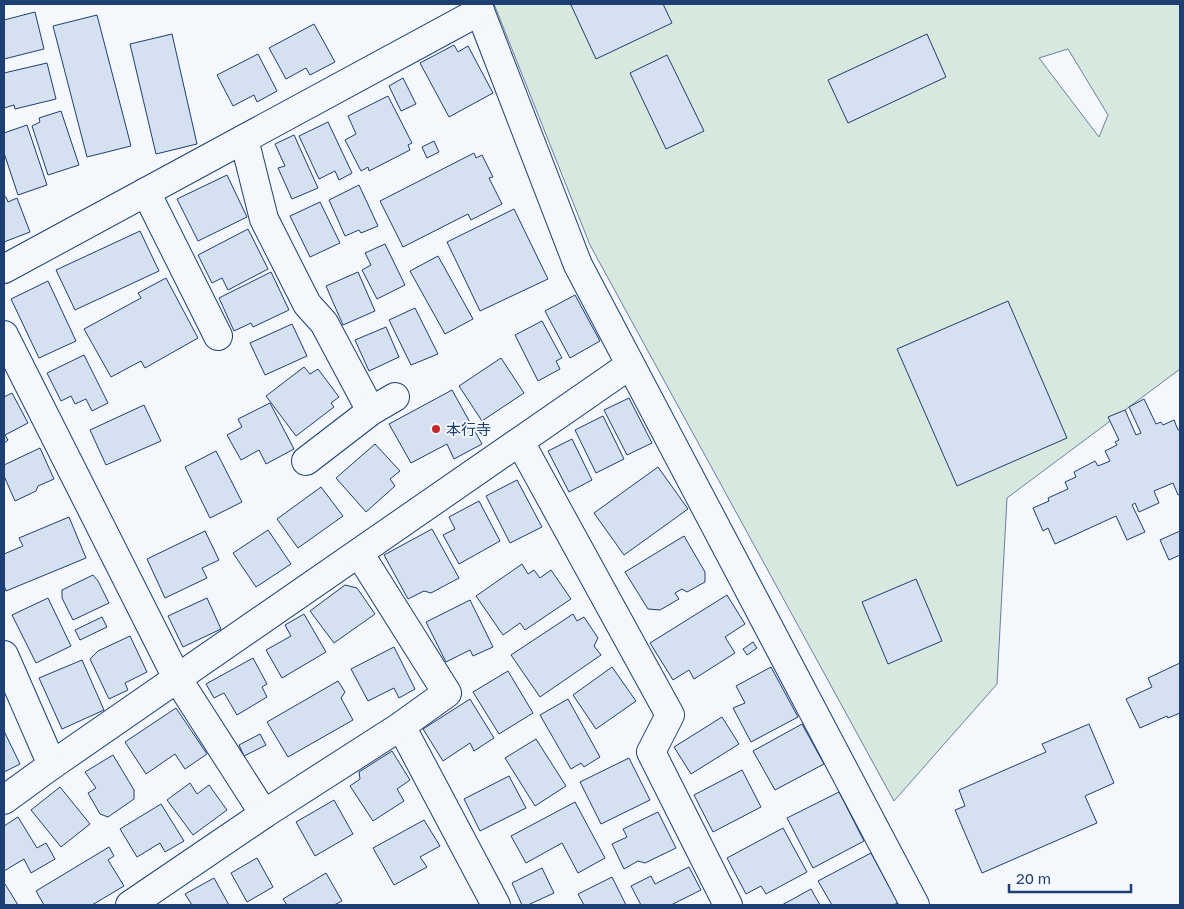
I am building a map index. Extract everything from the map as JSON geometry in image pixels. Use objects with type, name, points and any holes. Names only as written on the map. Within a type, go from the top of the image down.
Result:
[{"type":"street","points":[[4,269],[244,139],[478,8],[578,265],[915,905]]},
{"type":"street","points":[[244,139],[264,219],[307,304],[324,323],[371,411]]},
{"type":"street","points":[[146,192],[218,336]]},
{"type":"street","points":[[4,335],[177,678],[264,814]]},
{"type":"street","points":[[4,800],[630,365]]},
{"type":"street","points":[[306,460],[371,411],[395,397]]},
{"type":"street","points":[[520,442],[670,716],[651,752],[728,905]]},
{"type":"street","points":[[130,905],[264,814],[401,726],[447,693],[359,554]]},
{"type":"street","points":[[4,655],[52,765]]},
{"type":"street","points":[[401,726],[496,905]]},
{"type":"shaded area","points":[[494,4],[1180,4],[1180,369],[1007,498],[997,684],[894,801],[590,245]],"holes":[[[1068,49],[1108,115],[1099,137],[1039,58]]]},
{"type":"building","points":[[663,4],[672,23],[596,59],[571,5]]},
{"type":"building","points":[[35,12],[44,49],[4,59],[4,20]]},
{"type":"building","points":[[97,15],[131,146],[87,157],[53,26]]},
{"type":"building","points":[[314,24],[335,62],[310,75],[306,68],[286,79],[269,48]]},
{"type":"building","points":[[172,34],[197,144],[156,154],[130,44]]},
{"type":"building","points":[[927,34],[946,77],[848,123],[828,80]]},
{"type":"building","points":[[454,45],[458,52],[468,46],[493,93],[449,117],[420,63]]},
{"type":"building","points":[[258,54],[277,91],[257,102],[254,95],[233,106],[217,75]]},
{"type":"building","points":[[667,55],[704,131],[666,149],[630,73]]},
{"type":"building","points":[[47,63],[56,99],[15,109],[14,105],[4,108],[4,73]]},
{"type":"building","points":[[403,78],[416,104],[401,111],[389,86]]},
{"type":"building","points":[[388,96],[412,143],[408,145],[410,150],[369,171],[368,167],[361,171],[345,140],[356,134],[348,116]]},
{"type":"building","points":[[61,111],[79,165],[48,175],[32,126],[40,122],[39,118]]},
{"type":"building","points":[[328,122],[352,173],[339,180],[335,171],[319,179],[299,136]]},
{"type":"building","points":[[27,125],[47,185],[18,195],[4,153],[4,133]]},
{"type":"building","points":[[294,135],[318,188],[292,199],[278,168],[285,166],[275,144]]},
{"type":"building","points":[[434,141],[439,152],[427,158],[422,147]]},
{"type":"building","points":[[474,153],[476,158],[482,155],[493,177],[489,178],[502,204],[471,220],[468,214],[403,247],[380,201]]},
{"type":"building","points":[[227,175],[247,217],[198,241],[177,199]]},
{"type":"building","points":[[359,185],[378,226],[361,233],[359,230],[345,236],[329,200]]},
{"type":"building","points":[[4,197],[6,197],[8,202],[17,198],[30,232],[4,242]]},
{"type":"building","points":[[320,202],[340,243],[310,257],[290,216]]},
{"type":"building","points":[[514,209],[548,279],[480,311],[447,242]]},
{"type":"building","points":[[248,229],[268,269],[228,290],[222,278],[212,283],[198,255]]},
{"type":"building","points":[[140,231],[159,271],[75,310],[56,270]]},
{"type":"building","points":[[385,244],[405,285],[377,299],[362,270],[371,265],[365,253]]},
{"type":"building","points":[[438,256],[473,319],[445,334],[410,271]]},
{"type":"building","points":[[271,272],[289,310],[253,327],[251,323],[234,331],[219,298]]},
{"type":"building","points":[[358,272],[375,311],[343,325],[326,286]]},
{"type":"building","points":[[166,278],[198,338],[145,368],[141,361],[111,377],[84,329],[141,298],[138,293]]},
{"type":"building","points":[[48,281],[76,341],[39,358],[11,299]]},
{"type":"building","points":[[575,295],[600,341],[570,358],[545,311]]},
{"type":"building","points":[[1008,301],[1067,438],[957,486],[897,349]]},
{"type":"building","points":[[415,308],[438,354],[411,365],[389,320]]},
{"type":"building","points":[[542,321],[562,358],[556,361],[560,369],[538,381],[515,335]]},
{"type":"building","points":[[292,324],[307,356],[265,375],[250,343]]},
{"type":"building","points":[[386,327],[399,357],[369,371],[355,340]]},
{"type":"building","points":[[84,355],[108,403],[92,411],[86,399],[75,404],[71,396],[61,401],[47,373]]},
{"type":"building","points":[[501,358],[524,393],[482,421],[459,386]]},
{"type":"building","points":[[304,367],[310,374],[318,369],[339,397],[331,403],[334,407],[296,436],[266,396]]},
{"type":"building","points":[[452,390],[482,444],[454,459],[447,444],[411,463],[389,424]]},
{"type":"building","points":[[12,393],[28,423],[5,435],[8,440],[4,443],[4,397]]},
{"type":"building","points":[[629,398],[652,443],[627,455],[604,410]]},
{"type":"building","points":[[1144,399],[1156,424],[1161,422],[1163,425],[1174,420],[1178,430],[1180,429],[1180,494],[1178,495],[1173,483],[1154,491],[1159,503],[1139,512],[1135,503],[1132,505],[1145,532],[1127,540],[1116,516],[1055,544],[1048,528],[1043,531],[1033,508],[1049,501],[1048,498],[1068,489],[1065,482],[1076,477],[1074,472],[1095,461],[1098,466],[1110,461],[1105,451],[1117,445],[1115,442],[1119,440],[1108,417],[1125,410],[1136,435],[1141,433],[1129,407]]},
{"type":"building","points":[[270,403],[294,449],[266,464],[259,450],[241,460],[227,435],[242,427],[238,419]]},
{"type":"building","points":[[144,405],[161,441],[106,465],[90,430]]},
{"type":"building","points":[[603,416],[624,459],[596,473],[575,430]]},
{"type":"building","points":[[572,439],[592,480],[569,492],[548,451]]},
{"type":"building","points":[[375,444],[400,471],[390,479],[395,486],[366,512],[336,478]]},
{"type":"building","points":[[40,448],[54,479],[38,486],[36,491],[15,501],[4,476],[4,465]]},
{"type":"building","points":[[216,451],[242,502],[210,518],[185,467]]},
{"type":"building","points":[[658,467],[688,509],[624,555],[594,513]]},
{"type":"building","points":[[517,480],[542,527],[510,543],[486,496]]},
{"type":"building","points":[[321,487],[343,516],[298,548],[277,519]]},
{"type":"building","points":[[479,501],[500,541],[459,564],[443,535],[455,529],[449,517]]},
{"type":"building","points":[[69,517],[86,558],[6,591],[4,585],[4,554],[23,546],[19,538]]},
{"type":"building","points":[[432,529],[459,578],[431,593],[424,591],[408,599],[384,555]]},
{"type":"building","points":[[268,530],[291,564],[256,587],[233,553]]},
{"type":"building","points":[[205,531],[219,560],[202,568],[207,578],[165,598],[147,559]]},
{"type":"building","points":[[1180,531],[1180,555],[1169,560],[1160,540]]},
{"type":"building","points":[[684,536],[705,572],[705,582],[687,592],[682,589],[675,593],[679,599],[660,610],[648,609],[625,572]]},
{"type":"building","points":[[522,564],[528,574],[534,570],[540,578],[551,570],[571,599],[525,630],[520,623],[503,635],[476,596]]},
{"type":"building","points":[[93,575],[109,603],[73,620],[62,598],[62,590]]},
{"type":"building","points":[[916,579],[942,641],[888,664],[862,602]]},
{"type":"building","points":[[345,585],[357,588],[375,614],[334,643],[310,611]]},
{"type":"building","points":[[727,595],[745,624],[725,637],[735,653],[694,679],[689,670],[673,680],[650,643]]},
{"type":"building","points":[[48,598],[71,646],[36,663],[12,615]]},
{"type":"building","points":[[207,598],[221,629],[183,647],[168,616]]},
{"type":"building","points":[[470,600],[493,647],[473,656],[470,650],[446,662],[426,622]]},
{"type":"building","points":[[304,614],[326,652],[282,678],[266,650],[291,636],[285,625]]},
{"type":"building","points":[[573,614],[577,621],[584,617],[598,638],[594,646],[601,655],[540,697],[511,655]]},
{"type":"building","points":[[102,617],[107,627],[80,640],[75,630]]},
{"type":"building","points":[[130,636],[147,672],[125,683],[128,690],[109,699],[90,659],[98,651]]},
{"type":"building","points":[[753,642],[757,648],[747,655],[743,649]]},
{"type":"building","points":[[394,647],[415,689],[399,698],[394,688],[368,701],[351,669]]},
{"type":"building","points":[[253,658],[267,684],[262,687],[267,697],[237,715],[224,693],[214,698],[206,684]]},
{"type":"building","points":[[82,660],[104,710],[62,729],[39,678]]},
{"type":"building","points":[[1180,663],[1180,713],[1168,718],[1167,716],[1140,728],[1126,699],[1152,687],[1148,678]]},
{"type":"building","points":[[612,667],[636,701],[596,729],[573,695]]},
{"type":"building","points":[[771,667],[798,717],[751,742],[733,708],[745,703],[736,686]]},
{"type":"building","points":[[508,671],[533,713],[499,734],[473,692]]},
{"type":"building","points":[[338,681],[345,692],[341,698],[353,720],[288,757],[267,722]]},
{"type":"building","points":[[470,699],[494,738],[474,751],[470,743],[443,761],[423,729]]},
{"type":"building","points":[[568,699],[600,757],[584,767],[581,763],[571,769],[540,715]]},
{"type":"building","points":[[176,708],[207,754],[185,769],[175,754],[146,774],[125,742]]},
{"type":"building","points":[[722,717],[739,744],[691,774],[674,747]]},
{"type":"building","points":[[802,724],[824,764],[775,790],[753,751]]},
{"type":"building","points":[[1089,724],[1114,783],[1085,796],[1097,823],[982,873],[955,810],[965,806],[959,790],[1046,752],[1042,744]]},
{"type":"building","points":[[4,731],[20,764],[4,772]]},
{"type":"building","points":[[260,734],[266,745],[244,756],[239,745]]},
{"type":"building","points":[[536,739],[566,786],[535,806],[505,758]]},
{"type":"building","points":[[392,751],[410,780],[397,789],[404,801],[373,821],[350,786],[360,779],[359,772]]},
{"type":"building","points":[[113,755],[134,790],[134,799],[108,817],[100,814],[88,793],[96,788],[85,772]]},
{"type":"building","points":[[629,758],[650,800],[601,824],[580,782]]},
{"type":"building","points":[[742,770],[761,807],[713,832],[694,795]]},
{"type":"building","points":[[509,776],[526,808],[480,831],[464,799]]},
{"type":"building","points":[[190,783],[197,794],[209,785],[227,810],[193,835],[167,800]]},
{"type":"building","points":[[60,787],[90,824],[61,847],[31,810]]},
{"type":"building","points":[[839,792],[864,841],[813,868],[787,818]]},
{"type":"building","points":[[334,800],[353,834],[315,856],[296,822]]},
{"type":"building","points":[[575,802],[605,858],[578,873],[562,843],[526,863],[511,836]]},
{"type":"building","points":[[161,804],[184,841],[165,852],[160,843],[137,857],[120,829]]},
{"type":"building","points":[[658,812],[676,848],[645,863],[638,861],[624,869],[612,844],[627,837],[623,829]]},
{"type":"building","points":[[18,817],[37,848],[46,843],[55,859],[31,873],[24,859],[4,871],[4,826]]},
{"type":"building","points":[[424,820],[440,846],[420,857],[427,867],[394,885],[373,848]]},
{"type":"building","points":[[783,828],[807,872],[766,894],[761,886],[746,894],[727,858]]},
{"type":"building","points":[[109,847],[114,856],[108,860],[124,886],[92,905],[44,905],[36,891]]},
{"type":"building","points":[[871,853],[898,903],[893,905],[832,905],[818,881]]},
{"type":"building","points":[[257,858],[273,887],[247,902],[231,873]]},
{"type":"building","points":[[689,867],[701,890],[671,905],[641,905],[631,886],[651,876],[655,884]]},
{"type":"building","points":[[542,868],[554,893],[528,905],[522,905],[512,883]]},
{"type":"building","points":[[326,873],[342,901],[334,905],[287,905],[283,899]]},
{"type":"building","points":[[612,877],[626,905],[584,905],[578,894]]},
{"type":"building","points":[[214,878],[229,905],[192,905],[185,894]]},
{"type":"building","points":[[5,884],[18,905],[4,905]]},
{"type":"building","points":[[811,889],[820,905],[782,905]]},
{"type":"place","name":"本行寺","points":[[436,429]]}]
